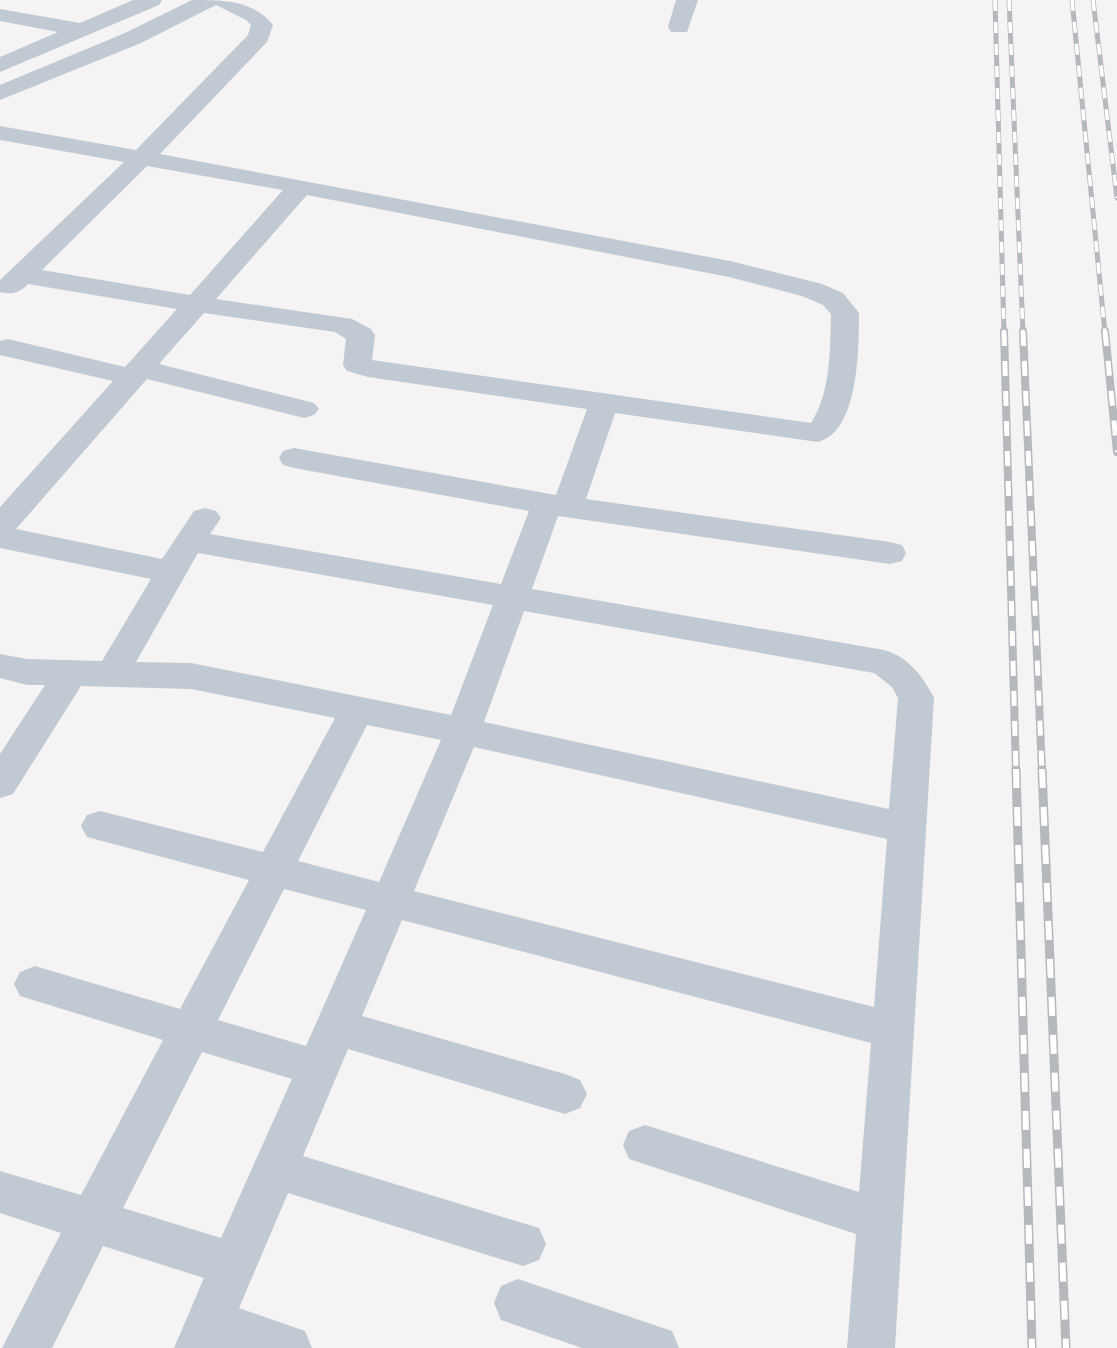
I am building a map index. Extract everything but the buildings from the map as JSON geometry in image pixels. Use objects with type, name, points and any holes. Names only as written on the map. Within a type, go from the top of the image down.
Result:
[{"type":"street","points":[[11,0],[0,13],[85,30]]},
{"type":"street","points":[[0,65],[151,0]]},
{"type":"street","points":[[0,93],[133,38],[209,0]]},
{"type":"street","points":[[11,279],[142,158],[259,37],[262,25],[254,15],[224,0]]},
{"type":"street","points":[[679,27],[687,0]]},
{"type":"street","points":[[0,133],[301,186],[730,269],[812,290],[833,299],[845,313],[845,349],[831,416],[825,428],[818,433],[368,368],[357,365],[361,335],[353,329],[11,279]]},
{"type":"street","points":[[0,527],[301,186]]},
{"type":"street","points":[[8,348],[135,372],[304,409]]},
{"type":"street","points":[[288,1348],[203,1336],[463,731],[513,600],[604,402]]},
{"type":"street","points":[[294,458],[558,505],[890,553]]},
{"type":"street","points":[[112,674],[197,529],[513,600],[884,662],[904,678],[916,697],[871,1348]]},
{"type":"street","points":[[0,537],[171,572]]},
{"type":"street","points":[[0,666],[27,672],[191,676],[463,731],[907,828]]},
{"type":"street","points":[[0,784],[71,673]]},
{"type":"street","points":[[26,1348],[358,710]]},
{"type":"street","points":[[100,827],[893,1030]]},
{"type":"street","points":[[35,984],[318,1068]]},
{"type":"street","points":[[336,1027],[565,1094]]},
{"type":"street","points":[[645,1145],[880,1220]]},
{"type":"street","points":[[275,1168],[523,1244]]},
{"type":"street","points":[[0,1192],[234,1265]]},
{"type":"street","points":[[518,1303],[655,1348]]},
{"type":"railway","points":[[995,0],[1004,333]]},
{"type":"railway","points":[[1009,0],[1023,333]]},
{"type":"railway","points":[[1072,0],[1105,333]]},
{"type":"railway","points":[[1093,0],[1117,198]]},
{"type":"railway","points":[[1004,331],[1016,771]]},
{"type":"railway","points":[[1023,331],[1042,771]]},
{"type":"railway","points":[[1105,331],[1117,452]]},
{"type":"railway","points":[[1016,769],[1032,1348]]},
{"type":"railway","points":[[1042,769],[1066,1348]]}]
